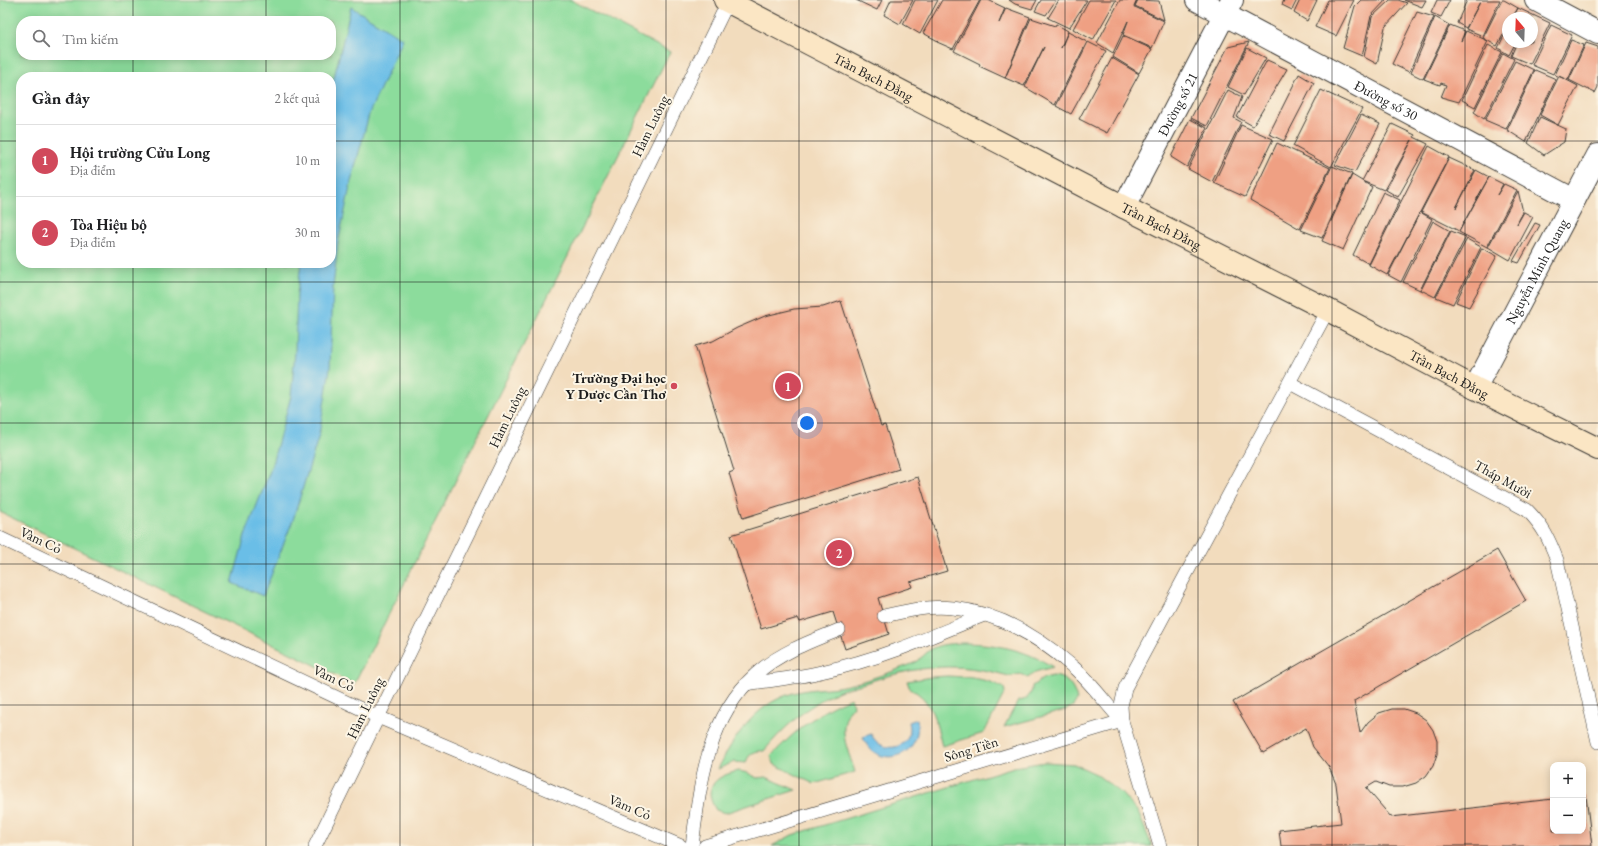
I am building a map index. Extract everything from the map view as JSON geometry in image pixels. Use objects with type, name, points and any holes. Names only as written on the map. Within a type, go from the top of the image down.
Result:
[{"type":"street","name":"Đường số 30","points":[[1197,0],[1228,7],[1574,200]]},
{"type":"street","points":[[1536,0],[1598,33]]},
{"type":"street","name":"Trần Bạch Đằng","points":[[727,1],[1124,207],[1328,310],[1475,388],[1598,449]]},
{"type":"street","name":"Đường số 21","points":[[1124,207],[1228,7]]},
{"type":"street","name":"Nguyễn Minh Quang","points":[[1475,388],[1598,155]]},
{"type":"lane","name":"Hàm Luông","points":[[315,846],[727,1]]},
{"type":"lane","points":[[1160,846],[1122,721],[1121,706],[1124,688],[1290,383],[1328,310]]},
{"type":"lane","name":"Tháp Mười","points":[[1290,383],[1527,510],[1539,522],[1549,539],[1556,560],[1598,742]]},
{"type":"lane","name":"Vàm Cỏ","points":[[0,538],[378,717],[681,846]]},
{"type":"lane","points":[[884,616],[920,609],[953,608],[984,615],[1014,627],[1043,643],[1074,667],[1122,721]]},
{"type":"lane","points":[[746,684],[821,672],[869,659],[912,645],[984,615]]},
{"type":"lane","points":[[692,846],[701,781],[708,754],[719,725],[734,698],[756,673],[781,656],[808,642],[839,630]]},
{"type":"lane","name":"Sông Tiền","points":[[705,846],[1122,721]]},
{"type":"green space","points":[[0,0],[571,0],[670,52],[354,684],[0,512]]},
{"type":"green space","points":[[946,644],[985,644],[1020,651],[1053,667],[1035,672],[1028,678],[1021,674],[1009,676],[980,670],[948,667],[918,669],[887,676],[842,690],[820,701],[790,724],[764,751],[758,751],[750,755],[746,763],[734,762],[718,769],[724,757],[746,724],[756,714],[777,699],[802,691],[838,687],[866,680],[914,663],[936,647]]},
{"type":"green space","points":[[947,676],[983,680],[1004,688],[1005,692],[984,733],[942,746],[929,706],[918,693],[910,689],[907,681]]},
{"type":"green space","points":[[1053,676],[1062,678],[1072,687],[1077,700],[1073,706],[1066,710],[1004,727],[1018,701],[1024,700],[1030,694],[1032,686],[1044,678]]},
{"type":"green space","points":[[851,698],[853,706],[845,722],[844,730],[847,747],[855,772],[814,784],[774,764],[771,756],[798,730],[818,715]]},
{"type":"green space","points":[[1045,762],[1074,764],[1096,774],[1121,793],[1138,812],[1152,846],[772,846],[792,835],[1014,767]]},
{"type":"green space","points":[[739,771],[748,773],[757,778],[766,777],[796,790],[725,813],[716,810],[710,795],[714,783],[724,776]]},
{"type":"water","points":[[351,7],[403,39],[370,111],[351,182],[338,243],[336,261],[336,72]]},
{"type":"water","points":[[300,268],[335,268],[330,369],[319,435],[293,520],[263,596],[232,583],[245,536],[270,471],[291,396],[295,352],[297,294]]},
{"type":"water","points":[[917,719],[917,733],[913,743],[906,751],[897,756],[887,757],[877,754],[869,748],[863,737],[871,734],[876,741],[883,746],[897,746],[908,738],[910,731],[909,722]]},
{"type":"building","points":[[856,0],[882,0],[877,10]]},
{"type":"building","points":[[891,0],[913,0],[900,24],[884,15]]},
{"type":"building","points":[[915,0],[938,0],[920,34],[903,24]]},
{"type":"building","points":[[942,0],[980,0],[953,49],[937,42],[938,41],[923,33]]},
{"type":"building","points":[[981,0],[988,0],[1005,8],[999,23],[1006,8],[1030,17],[1005,78],[979,66],[980,64],[954,51]]},
{"type":"building","points":[[1009,0],[1037,0],[1032,9],[1015,4]]},
{"type":"building","points":[[1041,0],[1056,0],[1046,15],[1035,11]]},
{"type":"building","points":[[1059,0],[1087,0],[1069,28],[1048,18]]},
{"type":"building","points":[[1089,0],[1116,0],[1093,40],[1073,29]]},
{"type":"building","points":[[1120,0],[1137,0],[1134,7],[1164,21],[1152,48],[1123,35],[1128,21],[1113,53],[1097,43]]},
{"type":"building","points":[[1138,0],[1159,1],[1164,20],[1135,6]]},
{"type":"building","points":[[1284,0],[1297,0],[1292,10],[1282,5]]},
{"type":"building","points":[[1300,0],[1317,0],[1307,21],[1294,13]]},
{"type":"building","points":[[1328,0],[1354,0],[1336,36],[1315,27]]},
{"type":"building","points":[[1361,0],[1386,0],[1371,16],[1362,56],[1343,48],[1355,6]]},
{"type":"building","points":[[1390,0],[1398,0],[1407,3],[1385,27],[1377,64],[1364,57],[1372,17]]},
{"type":"building","points":[[1404,0],[1426,0],[1422,7]]},
{"type":"building","points":[[1437,0],[1450,0],[1441,17],[1431,13]]},
{"type":"building","points":[[1467,0],[1500,0],[1483,36],[1466,29],[1480,2],[1466,28],[1457,23]]},
{"type":"building","points":[[1502,0],[1518,8],[1516,12],[1502,12],[1502,37],[1497,46],[1483,38]]},
{"type":"building","points":[[1518,8],[1527,12],[1516,12]]},
{"type":"building","points":[[1417,12],[1434,17],[1409,72],[1392,64]]},
{"type":"building","points":[[1435,17],[1449,25],[1423,79],[1411,73]]},
{"type":"building","points":[[1538,17],[1550,23],[1538,48]]},
{"type":"building","points":[[1031,18],[1055,26],[1056,24],[1068,31],[1061,48],[1068,32],[1087,42],[1055,105],[1025,87],[1044,47],[1024,86],[1005,78]]},
{"type":"building","points":[[1450,25],[1465,31],[1461,41],[1466,31],[1488,41],[1459,102],[1441,97],[1446,85],[1441,83],[1440,85],[1424,79]]},
{"type":"building","points":[[1551,25],[1572,35],[1553,74],[1532,65]]},
{"type":"building","points":[[1123,36],[1152,49],[1139,73],[1113,57]]},
{"type":"building","points":[[1502,40],[1502,48],[1513,48],[1509,55],[1498,48]]},
{"type":"building","points":[[1571,40],[1584,45],[1568,80],[1555,75]]},
{"type":"building","points":[[1088,42],[1106,51],[1071,114],[1056,106]]},
{"type":"building","points":[[1249,42],[1207,126],[1191,118],[1228,47]]},
{"type":"building","points":[[1586,43],[1598,47],[1598,87],[1595,93],[1569,80]]},
{"type":"building","points":[[1488,45],[1502,52],[1475,107],[1462,100]]},
{"type":"building","points":[[1247,48],[1266,58],[1244,95],[1228,87]]},
{"type":"building","points":[[1514,48],[1538,48],[1530,64],[1511,56]]},
{"type":"building","points":[[1503,53],[1514,59],[1484,119],[1474,112]]},
{"type":"building","points":[[1112,58],[1139,74],[1107,133],[1079,119]]},
{"type":"building","points":[[1267,60],[1287,69],[1253,126],[1237,117]]},
{"type":"building","points":[[1515,61],[1534,70],[1506,129],[1485,120]]},
{"type":"building","points":[[1535,70],[1556,79],[1526,142],[1507,130]]},
{"type":"building","points":[[1299,74],[1314,83],[1284,141],[1269,134]]},
{"type":"building","points":[[1559,76],[1578,86],[1558,125],[1540,115]]},
{"type":"building","points":[[1228,90],[1242,97],[1234,118],[1241,122],[1212,182],[1188,169]]},
{"type":"building","points":[[1321,90],[1362,109],[1331,167],[1293,146]]},
{"type":"building","points":[[1361,115],[1380,124],[1355,172],[1335,165]]},
{"type":"building","points":[[1540,117],[1566,129],[1564,142],[1544,155],[1528,143]]},
{"type":"building","points":[[1190,119],[1207,128],[1187,167],[1171,157]]},
{"type":"building","points":[[1392,124],[1415,135],[1414,137],[1428,144],[1398,197],[1386,190],[1412,140],[1384,190],[1362,181]]},
{"type":"building","points":[[1241,125],[1273,139],[1245,197],[1214,183]]},
{"type":"building","points":[[1277,143],[1330,168],[1300,229],[1250,200]]},
{"type":"building","points":[[1429,146],[1449,157],[1387,275],[1369,265]]},
{"type":"building","points":[[1449,158],[1475,170],[1456,208],[1476,170],[1489,177],[1459,231],[1421,212]]},
{"type":"building","points":[[1332,166],[1352,174],[1322,238],[1301,230]]},
{"type":"building","points":[[1352,175],[1372,187],[1343,250],[1322,241]]},
{"type":"building","points":[[1489,177],[1503,184],[1497,195],[1504,184],[1517,190],[1487,247],[1459,232]]},
{"type":"building","points":[[1518,191],[1523,212],[1517,224],[1524,212],[1533,217],[1510,260],[1488,247]]},
{"type":"building","points":[[1383,192],[1400,200],[1369,264],[1353,255]]},
{"type":"building","points":[[1420,212],[1432,219],[1401,282],[1388,275]]},
{"type":"building","points":[[1433,221],[1450,231],[1420,290],[1403,282]]},
{"type":"building","points":[[1535,223],[1540,225],[1519,263],[1513,261]]},
{"type":"building","points":[[1451,231],[1466,237],[1435,297],[1421,290]]},
{"type":"building","points":[[1467,239],[1481,247],[1453,304],[1436,297]]},
{"type":"building","points":[[1482,248],[1497,256],[1469,307],[1456,302]]},
{"type":"building","points":[[841,301],[881,426],[885,425],[899,469],[743,518],[729,473],[734,471],[695,346],[713,341],[737,328],[765,316],[794,309],[823,307]]},
{"type":"building","points":[[918,477],[947,571],[910,582],[912,587],[878,598],[889,634],[845,649],[833,612],[800,622],[798,618],[761,629],[731,535]]},
{"type":"building","points":[[1497,550],[1526,601],[1354,701],[1360,733],[1368,722],[1379,713],[1392,709],[1404,709],[1416,713],[1426,720],[1433,730],[1437,741],[1437,754],[1433,766],[1426,776],[1416,783],[1403,787],[1389,787],[1376,782],[1366,788],[1391,817],[1550,799],[1550,834],[1586,834],[1586,796],[1592,846],[1281,846],[1279,830],[1341,823],[1336,784],[1329,767],[1313,747],[1306,728],[1263,753],[1233,702]]},
{"type":"place","name":"Trường Đại học Y Dược Cần Thơ","points":[[674,386]]},
{"type":"place","name":"Hội trường Cửu Long","points":[[788,386]]},
{"type":"place","name":"Tòa Hiệu bộ","points":[[839,553]]}]
